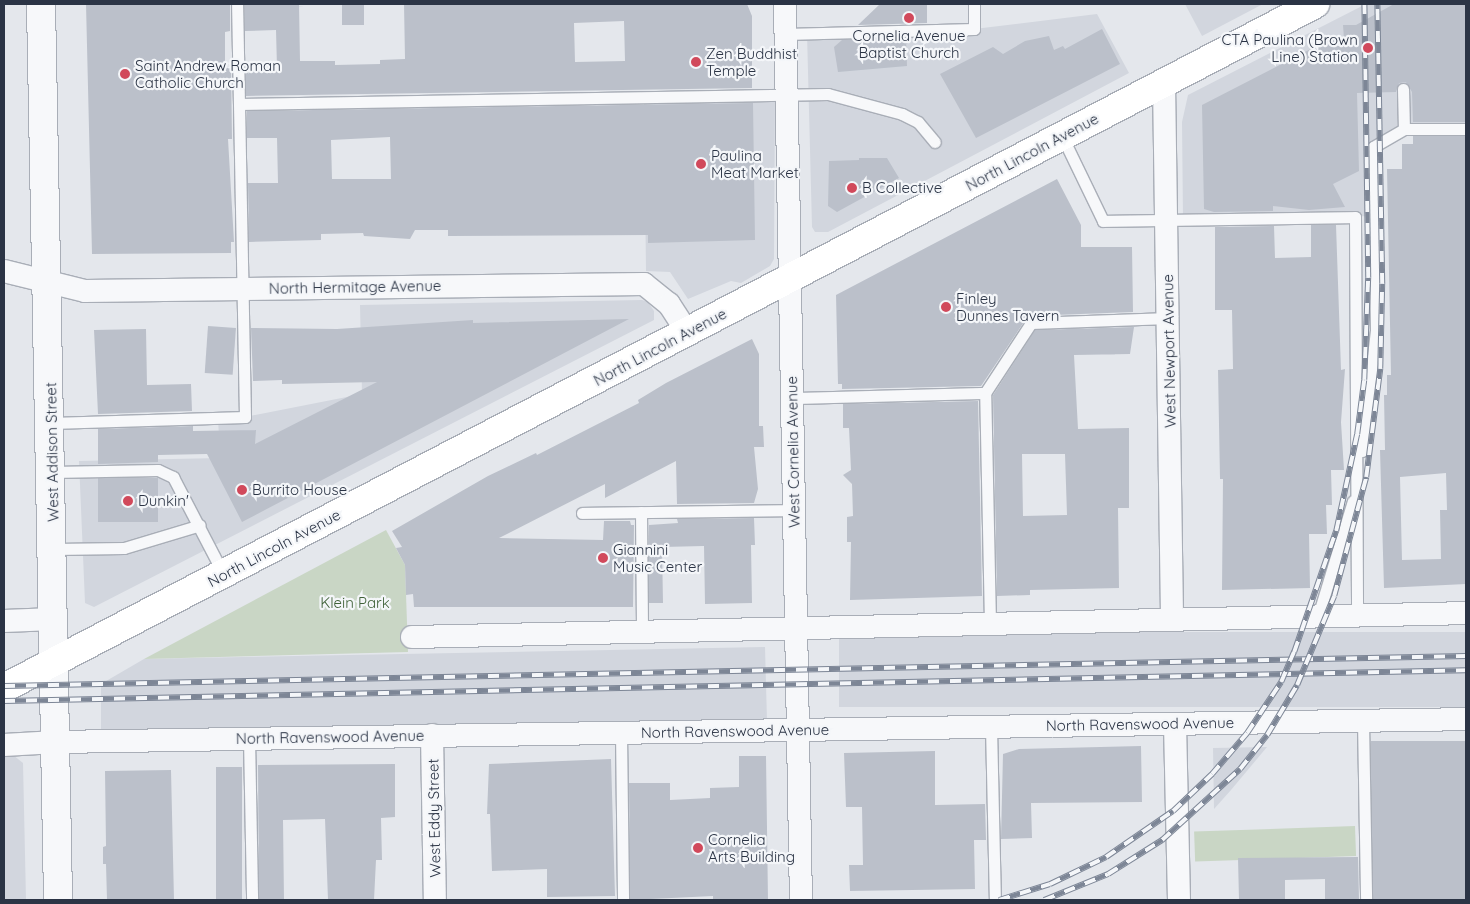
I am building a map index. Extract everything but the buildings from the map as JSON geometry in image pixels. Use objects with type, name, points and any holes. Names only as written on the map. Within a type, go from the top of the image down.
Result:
[{"type":"main road","name":"North Lincoln Avenue","points":[[4,688],[1315,4]]},
{"type":"street","name":"West Addison Street","points":[[41,4],[54,549],[58,900]]},
{"type":"street","name":"West Cornelia Avenue","points":[[785,4],[801,900]]},
{"type":"street","name":"West Newport Avenue","points":[[1164,83],[1172,619]]},
{"type":"street","name":"North Hermitage Avenue","points":[[4,271],[86,291],[644,284],[668,304],[687,332]]},
{"type":"street","points":[[412,637],[1466,613]]},
{"type":"street","points":[[4,621],[54,619]]},
{"type":"street","name":"North Ravenswood Avenue","points":[[4,745],[56,742],[249,738],[1466,719]]},
{"type":"street","points":[[1176,724],[1179,900]]},
{"type":"street","name":"West Eddy Street","points":[[432,735],[435,900]]},
{"type":"lane","points":[[51,423],[244,417],[237,4]]},
{"type":"lane","points":[[785,34],[974,29],[974,4]]},
{"type":"lane","points":[[1403,89],[1404,129]]},
{"type":"lane","points":[[239,104],[828,94],[880,107],[918,122],[935,142]]},
{"type":"lane","points":[[1318,616],[1357,486],[1376,330],[1373,147],[1404,129],[1466,129]]},
{"type":"lane","points":[[1062,136],[1103,221],[1374,216]]},
{"type":"lane","points":[[1354,216],[1357,615]]},
{"type":"lane","points":[[990,623],[985,393],[1031,323],[1168,318]]},
{"type":"lane","points":[[792,398],[985,393]]},
{"type":"lane","points":[[52,472],[158,470],[173,477],[188,501],[224,574]]},
{"type":"lane","points":[[582,513],[794,510]]},
{"type":"lane","points":[[641,512],[642,631]]},
{"type":"lane","points":[[54,549],[124,548],[200,525]]},
{"type":"lane","points":[[1363,721],[1366,900]]},
{"type":"lane","points":[[992,726],[995,900]]},
{"type":"lane","points":[[621,732],[624,900]]},
{"type":"lane","points":[[249,738],[252,900]]},
{"type":"shaded area","points":[[1185,4],[1263,4],[1202,36]]},
{"type":"shaded area","points":[[1366,4],[1466,4],[1466,129],[1404,129],[1373,147],[1374,216],[1183,219],[1182,122],[1188,95]]},
{"type":"shaded area","points":[[1097,14],[1129,73],[828,232],[815,232],[812,227],[807,33],[974,29]]},
{"type":"shaded area","name":"Paulina Meat Market","points":[[775,96],[774,259],[770,266],[741,283],[731,281],[688,299],[670,272],[646,271],[644,98]]},
{"type":"shaded area","points":[[642,300],[648,302],[654,311],[654,320],[94,607],[85,603],[79,461],[220,458],[218,418],[245,417],[362,394],[360,305]]},
{"type":"shaded area","points":[[839,632],[1466,632],[1466,707],[839,707]]},
{"type":"shaded area","points":[[765,647],[767,721],[101,734],[101,684],[144,659]]},
{"type":"shaded area","points":[[1267,747],[1231,790],[1214,809],[1213,748]]},
{"type":"shaded area","points":[[13,755],[23,763],[26,900],[4,900],[4,756]]},
{"type":"green space","name":"Klein Park","points":[[386,530],[405,565],[408,652],[144,659]]},
{"type":"green space","points":[[1355,826],[1356,856],[1195,862],[1194,832]]},
{"type":"railway","points":[[999,900],[1050,884],[1106,857],[1173,811],[1212,774],[1247,733],[1281,682],[1294,652],[1336,531],[1357,434],[1364,380],[1368,278],[1364,4]]},
{"type":"railway","points":[[1044,900],[1108,874],[1162,840],[1240,769],[1267,735],[1297,685],[1334,596],[1366,477],[1380,369],[1382,284],[1377,4]]},
{"type":"railway","points":[[4,686],[1466,656]]},
{"type":"railway","points":[[4,701],[1466,670]]},
{"type":"place","name":"Cornelia Avenue Baptist Church","points":[[909,18]]},
{"type":"place","name":"CTA Paulina (Brown Line) Station","points":[[1368,48]]},
{"type":"place","name":"Zen Buddhist Temple","points":[[696,62]]},
{"type":"place","name":"Saint Andrew Roman Catholic Church","points":[[125,74]]},
{"type":"place","name":"Paulina Meat Market","points":[[701,164]]},
{"type":"place","name":"B Collective","points":[[852,188]]},
{"type":"place","name":"Finley Dunnes Tavern","points":[[946,307]]},
{"type":"place","name":"Burrito House","points":[[242,490]]},
{"type":"place","name":"Dunkin'","points":[[128,501]]},
{"type":"place","name":"Giannini Music Center","points":[[603,558]]},
{"type":"place","name":"Cornelia Arts Building","points":[[698,848]]}]
